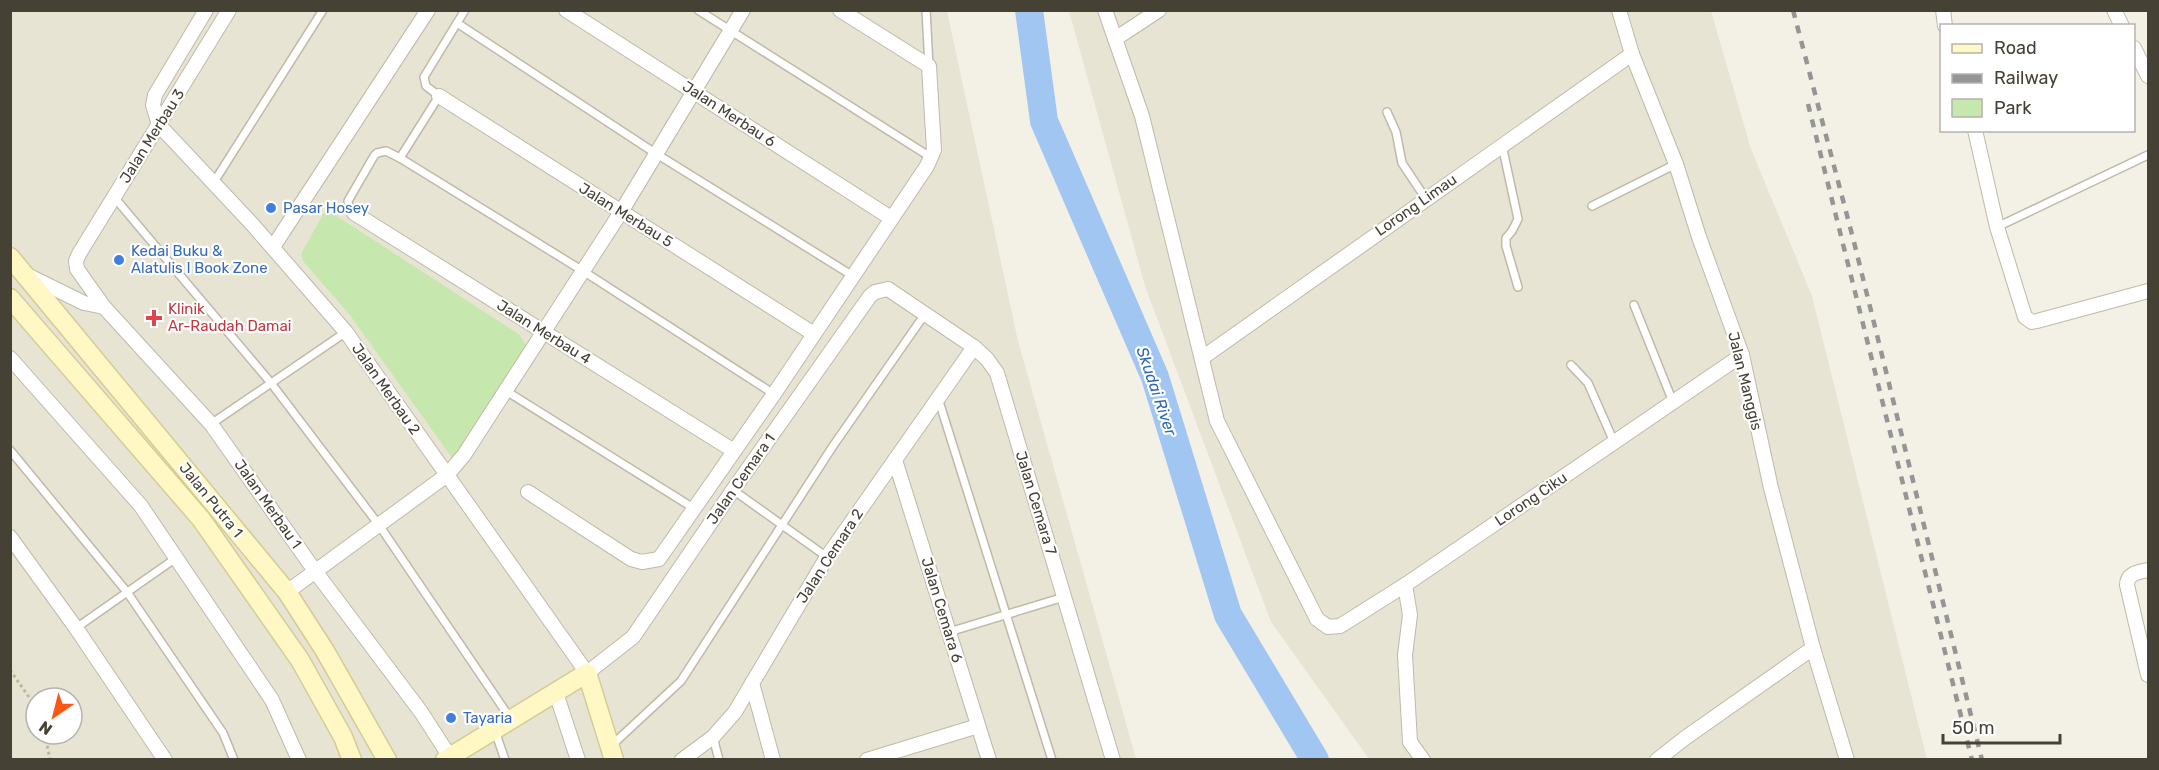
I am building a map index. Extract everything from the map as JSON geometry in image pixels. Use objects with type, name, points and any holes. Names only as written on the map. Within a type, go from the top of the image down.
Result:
[{"type":"main road","name":"Jalan Putra 1","points":[[10,257],[287,592],[326,651],[387,759]]},
{"type":"main road","name":"Jalan Putra 1","points":[[10,298],[201,519],[300,660],[343,737],[352,759]]},
{"type":"main road","points":[[447,758],[587,673],[612,753]]},
{"type":"street","points":[[159,125],[153,105],[155,95],[206,10]]},
{"type":"street","name":"Jalan Merbau 3","points":[[76,261],[229,10]]},
{"type":"street","points":[[273,248],[428,10]]},
{"type":"street","name":"Jalan Merbau 6","points":[[566,10],[891,218]]},
{"type":"street","points":[[287,592],[447,475],[464,455],[621,212],[743,10]]},
{"type":"street","points":[[528,492],[631,559],[642,562],[659,559],[774,394],[932,158],[934,150],[929,66],[840,10]]},
{"type":"street","points":[[1105,10],[1142,116],[1202,358]]},
{"type":"street","points":[[1115,39],[1159,10]]},
{"type":"street","name":"Jalan Manggis","points":[[1619,10],[1632,54],[1676,164],[1699,237],[1742,355],[1771,488],[1813,648],[1847,759]]},
{"type":"street","points":[[2114,10],[2121,24]]},
{"type":"street","points":[[2135,52],[2148,76]]},
{"type":"street","name":"Lorong Limau","points":[[1202,358],[1632,54]]},
{"type":"street","name":"Jalan Merbau 5","points":[[439,96],[814,334]]},
{"type":"street","name":"Jalan Merbau 2","points":[[159,125],[214,182],[346,332],[587,673]]},
{"type":"street","points":[[1975,132],[1997,227],[2023,314],[2028,320],[2037,321],[2148,291]]},
{"type":"street","name":"Jalan Merbau 4","points":[[354,213],[734,451]]},
{"type":"street","name":"Jalan Merbau 1","points":[[76,261],[81,276],[104,307],[211,424],[315,571],[421,712],[447,758]]},
{"type":"street","points":[[25,273],[84,303],[104,307]]},
{"type":"street","name":"Jalan Cemara 1","points":[[587,673],[633,637],[870,296],[881,289],[894,292]]},
{"type":"street","name":"Jalan Cemara 7","points":[[894,292],[974,347],[998,373],[1113,759]]},
{"type":"street","name":"Jalan Cemara 2","points":[[682,759],[713,737],[735,712],[827,557],[974,347]]},
{"type":"street","name":"Lorong Ciku","points":[[1202,358],[1217,421],[1317,619],[1328,627],[1340,627],[1742,355]]},
{"type":"street","points":[[12,359],[141,506],[272,700],[299,759]]},
{"type":"street","name":"Jalan Cemara 6","points":[[895,460],[989,759]]},
{"type":"street","points":[[12,544],[76,628],[165,759]]},
{"type":"street","points":[[2148,570],[2129,577],[2127,585],[2148,675]]},
{"type":"street","points":[[1404,585],[1410,615],[1405,655],[1410,742],[1423,759]]},
{"type":"street","points":[[1657,759],[1813,648]]},
{"type":"street","points":[[752,683],[773,759]]},
{"type":"street","points":[[556,693],[578,759]]},
{"type":"street","points":[[867,759],[978,726]]},
{"type":"lane","points":[[214,182],[323,10]]},
{"type":"lane","points":[[400,158],[439,96],[426,86],[424,77],[465,10]]},
{"type":"lane","points":[[698,10],[932,158]]},
{"type":"lane","points":[[926,10],[929,66]]},
{"type":"lane","points":[[457,23],[655,153],[853,276]]},
{"type":"lane","points":[[1387,112],[1396,132],[1402,163],[1426,199]]},
{"type":"lane","points":[[1502,145],[1518,219],[1506,238],[1506,246],[1518,287]]},
{"type":"lane","points":[[354,213],[350,210],[348,201],[374,156],[386,151],[583,271],[774,394]]},
{"type":"lane","points":[[1997,227],[2148,155]]},
{"type":"lane","points":[[1592,206],[1676,164]]},
{"type":"lane","points":[[114,197],[271,383],[379,525],[512,720]]},
{"type":"lane","points":[[1634,305],[1674,402]]},
{"type":"lane","points":[[612,753],[681,681],[781,524],[925,314]]},
{"type":"lane","points":[[211,424],[346,332]]},
{"type":"lane","points":[[1571,365],[1588,383],[1614,442]]},
{"type":"lane","points":[[506,391],[695,510]]},
{"type":"lane","points":[[938,398],[1052,759]]},
{"type":"lane","points":[[10,450],[127,592],[223,733],[234,759]]},
{"type":"lane","points":[[733,490],[827,557]]},
{"type":"lane","points":[[76,628],[176,558]]},
{"type":"lane","points":[[949,632],[1065,597]]},
{"type":"lane","points":[[495,730],[505,759]]},
{"type":"lane","points":[[713,737],[719,759]]},
{"type":"path","points":[[10,670],[24,690]]},
{"type":"shaded area","points":[[10,11],[947,11],[1018,341],[1136,759],[11,759]]},
{"type":"shaded area","points":[[1069,11],[1711,11],[1751,149],[1812,296],[1927,759],[1369,759],[1271,622],[1145,286]]},
{"type":"green space","points":[[326,209],[520,335],[525,344],[524,352],[453,459],[349,314],[303,261],[301,254]]},
{"type":"waterway","name":"Skudai River","points":[[1029,10],[1044,121],[1155,377],[1228,615],[1315,760]]},
{"type":"railway","points":[[1793,10],[1854,242],[1982,760]]},
{"type":"railway","points":[[1808,104],[1972,760]]},
{"type":"place","name":"Pasar Hosey","points":[[271,208]]},
{"type":"place","name":"Kedai Buku & Alatulis I Book Zone","points":[[119,260]]},
{"type":"place","name":"Klinik Ar-Raudah Damai","points":[[154,318]]},
{"type":"place","name":"Tayaria","points":[[451,718]]}]
